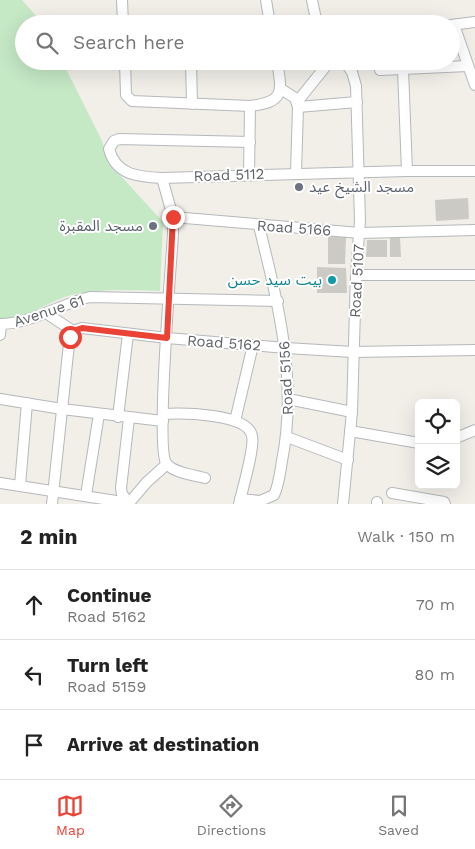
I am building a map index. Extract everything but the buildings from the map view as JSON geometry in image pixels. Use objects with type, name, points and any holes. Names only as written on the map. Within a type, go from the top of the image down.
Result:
[{"type":"street","points":[[122,0],[123,15]]},
{"type":"street","points":[[266,0],[268,15]]},
{"type":"street","points":[[312,0],[315,15]]},
{"type":"street","points":[[460,24],[475,22]]},
{"type":"street","points":[[460,44],[475,85]]},
{"type":"street","points":[[460,66],[468,66]]},
{"type":"street","points":[[125,70],[126,95],[129,100],[250,106],[273,101],[281,89],[278,70]]},
{"type":"street","points":[[191,70],[192,104]]},
{"type":"street","points":[[296,173],[298,104],[323,70]]},
{"type":"street","name":"Road 5107","points":[[343,504],[352,412],[356,275],[360,232],[357,102],[354,76],[350,70]]},
{"type":"street","points":[[380,70],[403,70],[407,171]]},
{"type":"street","points":[[281,89],[292,95],[298,104]]},
{"type":"street","points":[[298,104],[357,102]]},
{"type":"street","points":[[249,174],[250,106]]},
{"type":"street","name":"Road 5112","points":[[250,142],[119,139],[111,144],[110,154],[126,172],[136,177],[475,171]]},
{"type":"street","points":[[162,178],[173,217],[163,418],[164,459],[167,464],[176,470],[205,478]]},
{"type":"street","name":"Road 5166","points":[[173,217],[259,226],[360,232],[475,230]]},
{"type":"street","name":"Road 5156","points":[[235,421],[247,426],[253,439],[239,501],[265,500],[274,495],[287,437],[288,399],[286,348],[278,301],[259,226]]},
{"type":"street","points":[[356,275],[475,275]]},
{"type":"street","name":"Avenue 61","points":[[0,328],[68,302],[90,297],[278,301]]},
{"type":"street","points":[[46,312],[73,331],[69,344],[52,504]]},
{"type":"street","name":"Road 5162","points":[[73,331],[82,328],[167,338],[353,352],[475,350]]},
{"type":"street","points":[[118,417],[128,334]]},
{"type":"street","points":[[0,399],[118,417],[163,418],[196,414],[235,421],[253,345]]},
{"type":"street","points":[[288,399],[352,412]]},
{"type":"street","points":[[20,485],[26,403]]},
{"type":"street","points":[[86,495],[99,414]]},
{"type":"street","points":[[129,418],[121,488],[122,494],[130,503]]},
{"type":"street","points":[[350,430],[415,442]]},
{"type":"street","points":[[460,436],[475,430]]},
{"type":"street","points":[[287,437],[348,460]]},
{"type":"street","points":[[130,503],[146,482],[167,464]]},
{"type":"street","points":[[0,483],[130,503]]},
{"type":"street","points":[[392,493],[444,502],[446,504]]},
{"type":"green space","points":[[0,0],[22,0],[35,15],[15,15],[15,70],[66,70],[102,141],[108,162],[163,222],[160,291],[114,290],[79,293],[59,299],[18,317],[0,318]]},
{"type":"place","name":"مسجد الشيخ عيد","points":[[299,187]]},
{"type":"place","name":"مسجد المقبرة","points":[[153,226]]},
{"type":"place","name":"بيت سيد حسن","points":[[332,280]]},
{"type":"route","points":[[70,337],[73,331],[82,328],[167,338],[173,217]]}]
